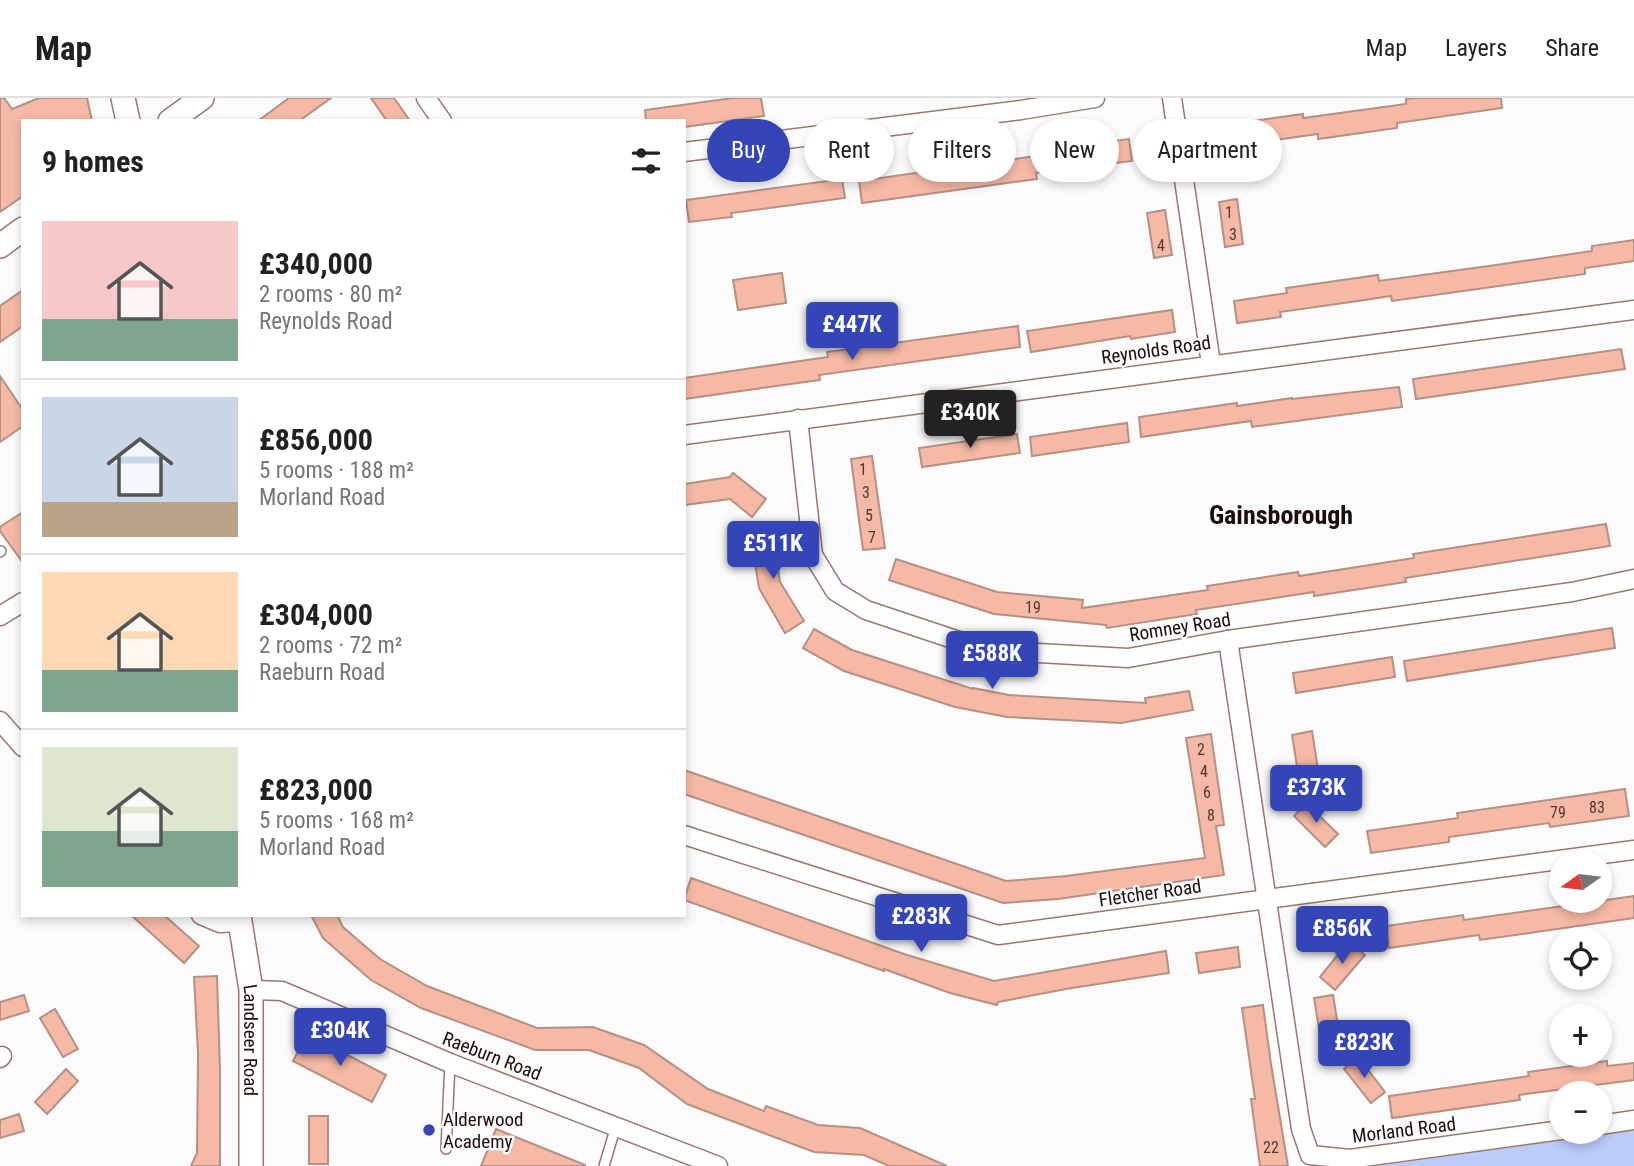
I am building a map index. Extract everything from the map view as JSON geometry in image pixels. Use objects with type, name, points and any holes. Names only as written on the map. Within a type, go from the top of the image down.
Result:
[{"type":"street","points":[[123,98],[128,119]]},
{"type":"street","points":[[173,119],[202,98]]},
{"type":"street","points":[[426,98],[441,119]]},
{"type":"street","points":[[686,152],[1020,104],[1094,98]]},
{"type":"street","points":[[1172,98],[1211,364]]},
{"type":"street","points":[[0,246],[21,230]]},
{"type":"street","name":"Reynolds Road","points":[[686,435],[1634,310]]},
{"type":"street","name":"Romney Road","points":[[798,419],[813,555],[835,591],[866,610],[986,650],[1128,658],[1228,640],[1559,594],[1634,579]]},
{"type":"street","points":[[0,616],[21,603]]},
{"type":"street","name":"Morland Road","points":[[1228,640],[1301,1129],[1310,1155],[1350,1159],[1549,1132]]},
{"type":"street","points":[[0,720],[21,745]]},
{"type":"street","name":"Fletcher Road","points":[[686,836],[998,935],[1634,850]]},
{"type":"street","points":[[206,917],[219,923],[239,919]]},
{"type":"street","name":"Landseer Road","points":[[239,919],[251,990],[251,1166]]},
{"type":"street","name":"Raeburn Road","points":[[251,990],[282,991],[450,1063],[718,1166]]},
{"type":"street","points":[[1612,1123],[1634,1120]]},
{"type":"lane","points":[[446,1149],[450,1063]]},
{"type":"lane","points":[[604,1166],[616,1125]]},
{"type":"shaded area","points":[[1634,1130],[1634,1166],[1378,1166],[1549,1142],[1612,1144],[1612,1133]]},
{"type":"building","points":[[0,98],[4,98],[12,109],[39,98],[87,98],[92,119],[21,119],[21,197],[0,212]]},
{"type":"building","points":[[289,98],[331,98],[302,119],[261,119]]},
{"type":"building","points":[[371,98],[394,98],[409,119],[386,119]]},
{"type":"building","points":[[733,98],[761,98],[764,116],[707,119],[707,124],[686,127],[686,119],[646,119],[645,110]]},
{"type":"building","points":[[1501,98],[1502,108],[1397,123],[1397,128],[1318,139],[1318,134],[1282,139],[1282,119],[1267,119],[1303,114],[1303,118],[1406,104],[1406,99]]},
{"type":"building","points":[[1129,139],[1132,161],[1119,163],[1119,140]]},
{"type":"building","points":[[1030,157],[1030,180],[1016,182],[1016,159]]},
{"type":"building","points":[[908,174],[908,182],[1015,182],[862,203],[859,182],[894,182],[894,176]]},
{"type":"building","points":[[820,182],[842,182],[845,198],[731,213],[732,217],[689,222],[686,200]]},
{"type":"building","points":[[1237,199],[1243,244],[1225,247],[1219,202]]},
{"type":"building","points":[[1165,210],[1172,255],[1154,258],[1147,213]]},
{"type":"building","points":[[1634,240],[1634,261],[1585,268],[1585,274],[1392,301],[1391,296],[1280,312],[1281,317],[1237,323],[1234,301],[1287,293],[1286,288],[1378,275],[1379,281],[1496,265],[1592,251],[1592,246]]},
{"type":"building","points":[[782,273],[786,303],[738,310],[733,280]]},
{"type":"building","points":[[21,291],[21,327],[0,342],[0,306]]},
{"type":"building","points":[[1172,310],[1175,332],[1131,339],[1130,336],[1031,352],[1027,331]]},
{"type":"building","points":[[1018,326],[1020,347],[819,375],[820,380],[686,399],[686,378],[828,357],[827,352]]},
{"type":"building","points":[[1621,349],[1625,369],[1416,399],[1413,379]]},
{"type":"building","points":[[0,376],[21,407],[21,427],[0,442]]},
{"type":"building","points":[[1399,387],[1402,407],[1252,427],[1251,421],[1141,437],[1139,417],[1237,403],[1237,406]]},
{"type":"building","points":[[1127,423],[1129,442],[1032,456],[1030,437]]},
{"type":"building","points":[[1017,434],[1020,453],[922,467],[919,448]]},
{"type":"building","points":[[872,456],[885,548],[863,550],[851,459]]},
{"type":"building","points":[[733,473],[766,499],[752,517],[730,499],[686,505],[686,484],[730,477]]},
{"type":"building","points":[[21,513],[21,560],[0,531],[0,527]]},
{"type":"building","points":[[1606,524],[1610,546],[1405,578],[1406,582],[1314,596],[1314,592],[1196,610],[1197,614],[1107,628],[1106,625],[994,614],[889,580],[896,559],[997,592],[1083,600],[1082,608],[1208,590],[1207,586],[1298,572],[1299,576],[1414,558],[1413,554]]},
{"type":"building","points":[[772,530],[780,582],[804,621],[785,633],[759,588],[750,533]]},
{"type":"building","points":[[1612,628],[1615,648],[1407,681],[1404,661]]},
{"type":"building","points":[[814,629],[852,650],[973,689],[1009,695],[1146,703],[1145,698],[1189,691],[1193,710],[1121,723],[1007,717],[955,707],[844,671],[803,648]]},
{"type":"building","points":[[1392,657],[1395,677],[1296,693],[1293,673]]},
{"type":"building","points":[[1312,731],[1319,776],[1299,779],[1292,735]]},
{"type":"building","points":[[1211,734],[1224,825],[1216,826],[1224,875],[1058,899],[1003,903],[686,795],[686,771],[1006,881],[1066,876],[1205,858],[1186,738]]},
{"type":"building","points":[[1625,789],[1629,816],[1550,827],[1549,823],[1449,837],[1449,842],[1371,853],[1367,831],[1458,818],[1457,813]]},
{"type":"building","points":[[1306,803],[1338,834],[1325,847],[1294,816]]},
{"type":"building","points":[[691,878],[907,955],[994,981],[1166,951],[1169,973],[1066,989],[998,1002],[997,1005],[884,971],[686,901]]},
{"type":"building","points":[[1634,896],[1634,918],[1571,927],[1549,927],[1549,930],[1480,940],[1479,935],[1389,948],[1386,926],[1463,915],[1464,920],[1549,908],[1549,914],[1612,914],[1612,899]]},
{"type":"building","points":[[133,917],[166,917],[199,946],[184,963]]},
{"type":"building","points":[[312,917],[338,917],[343,927],[380,959],[427,986],[537,1028],[593,1027],[644,1045],[708,1089],[764,1111],[766,1106],[818,1125],[860,1128],[947,1166],[889,1166],[864,1155],[814,1152],[687,1104],[639,1068],[589,1050],[535,1050],[421,1008],[371,980],[323,938]]},
{"type":"building","points":[[1349,941],[1365,955],[1335,990],[1320,977]]},
{"type":"building","points":[[1238,947],[1240,967],[1199,973],[1196,953]]},
{"type":"building","points":[[217,976],[220,1166],[191,1166],[197,1153],[198,1053],[194,977]]},
{"type":"building","points":[[24,995],[29,1011],[0,1020],[0,1002]]},
{"type":"building","points":[[1333,995],[1340,1038],[1321,1041],[1314,998]]},
{"type":"building","points":[[1263,1005],[1288,1166],[1260,1166],[1251,1099],[1255,1099],[1242,1008]]},
{"type":"building","points":[[55,1009],[78,1049],[63,1057],[40,1018]]},
{"type":"building","points":[[307,1034],[386,1075],[372,1102],[293,1061]]},
{"type":"building","points":[[1358,1057],[1385,1092],[1371,1103],[1344,1069]]},
{"type":"building","points":[[1634,1063],[1634,1080],[1612,1083],[1549,1081],[1549,1091],[1519,1095],[1520,1100],[1392,1118],[1389,1096],[1529,1076],[1528,1072],[1564,1067],[1612,1067]]},
{"type":"building","points":[[66,1069],[78,1081],[47,1114],[35,1102]]},
{"type":"building","points":[[19,1114],[24,1131],[0,1138],[0,1120]]},
{"type":"building","points":[[309,1116],[328,1116],[328,1164],[309,1164]]},
{"type":"building","points":[[496,1129],[585,1165],[585,1166],[481,1166]]},
{"type":"place","name":"Alderwood Academy","points":[[429,1130]]},
{"type":"district","name":"Gainsborough","points":[[1281,515]]}]
